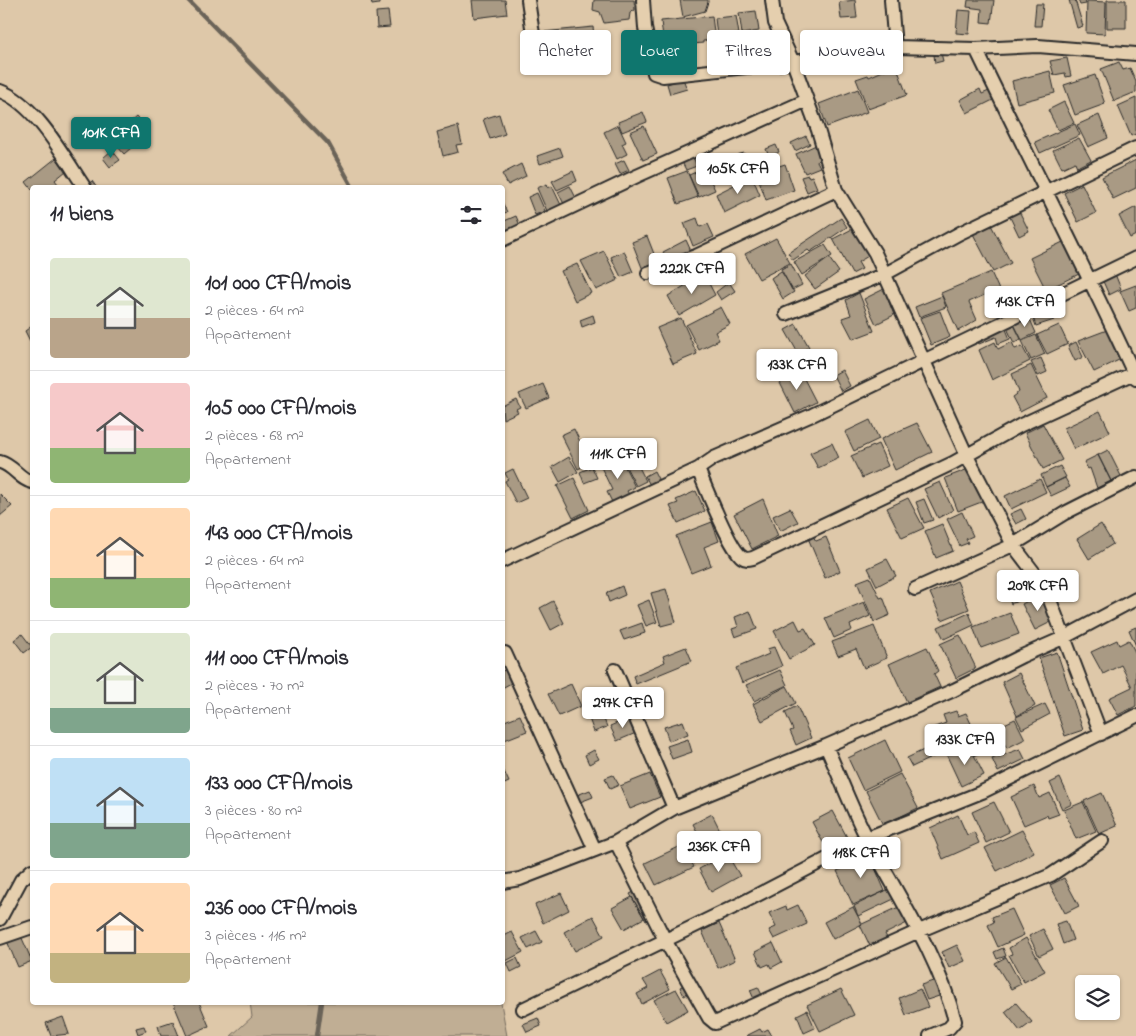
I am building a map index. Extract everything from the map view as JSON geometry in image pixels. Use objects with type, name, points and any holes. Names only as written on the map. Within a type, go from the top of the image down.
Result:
[{"type":"street","points":[[528,0],[532,30]]},
{"type":"street","points":[[643,0],[645,28],[654,73],[668,75],[800,61]]},
{"type":"street","points":[[772,0],[776,23],[793,62],[818,130],[836,190],[875,253],[966,454],[1013,545],[1045,587],[1101,734]]},
{"type":"street","points":[[891,0],[893,30]]},
{"type":"street","points":[[903,47],[976,49],[1038,46],[1136,54]]},
{"type":"street","points":[[698,469],[729,538],[740,556],[748,559],[803,535],[1021,425],[1135,374],[1091,280],[1045,192],[976,49]]},
{"type":"street","points":[[0,91],[19,102],[36,118],[83,185]]},
{"type":"street","points":[[505,239],[637,176],[806,101]]},
{"type":"street","points":[[786,314],[885,274],[960,233],[1136,148]]},
{"type":"street","points":[[648,274],[696,256],[836,190]]},
{"type":"street","points":[[505,560],[698,469],[714,458],[812,415],[923,362],[1136,258]]},
{"type":"street","points":[[0,462],[8,464],[30,482]]},
{"type":"street","points":[[915,589],[1013,545],[1065,513],[1136,477]]},
{"type":"street","points":[[505,882],[520,879],[616,842],[674,808],[826,746],[954,690],[1063,638],[1136,599]]},
{"type":"street","points":[[505,653],[595,850]]},
{"type":"street","points":[[615,670],[674,808]]},
{"type":"street","points":[[523,1009],[738,905],[867,838],[982,792],[1136,716]]},
{"type":"street","points":[[826,746],[867,838],[919,931],[949,1001],[955,1022],[948,1028],[930,1036]]},
{"type":"street","points":[[616,842],[665,940],[709,1018],[715,1023],[919,931],[1051,876],[1102,841]]},
{"type":"street","points":[[0,919],[21,880],[30,872]]},
{"type":"street","points":[[0,938],[30,928]]},
{"type":"shaded area","points":[[250,1005],[501,1005],[507,1036],[231,1036],[252,1017]]},
{"type":"building","points":[[371,0],[379,0],[379,4],[372,5]]},
{"type":"building","points":[[472,0],[505,0],[507,14],[474,18]]},
{"type":"building","points":[[594,0],[634,0],[635,10],[630,13],[629,20],[604,23],[600,12],[593,10]]},
{"type":"building","points":[[680,0],[708,0],[708,2],[705,11],[683,17]]},
{"type":"building","points":[[855,0],[857,18],[841,19],[839,2]]},
{"type":"building","points":[[968,0],[994,0],[991,23],[981,22],[982,9],[967,7]]},
{"type":"building","points":[[1069,0],[1075,0],[1083,26],[1077,28]]},
{"type":"building","points":[[1078,0],[1085,0],[1086,4],[1080,5]]},
{"type":"building","points":[[1107,0],[1126,0],[1126,28],[1107,28]]},
{"type":"building","points":[[1087,1],[1106,2],[1105,34],[1086,33]]},
{"type":"building","points":[[1036,4],[1043,4],[1041,26],[1034,26]]},
{"type":"building","points":[[958,10],[971,11],[969,34],[956,33]]},
{"type":"building","points":[[388,11],[390,27],[377,28],[376,12]]},
{"type":"building","points":[[756,11],[759,30],[741,30],[739,13]]},
{"type":"building","points":[[712,16],[714,30],[707,30],[707,41],[697,44],[697,30],[662,30],[661,21]]},
{"type":"building","points":[[736,16],[738,30],[716,30],[715,18]]},
{"type":"building","points":[[593,27],[593,30],[563,30]]},
{"type":"building","points":[[941,53],[943,61],[935,63],[934,55]]},
{"type":"building","points":[[1067,58],[1071,76],[1066,77],[1065,73],[1054,75],[1050,61]]},
{"type":"building","points":[[1119,62],[1123,70],[1130,68],[1136,82],[1136,92],[1114,101],[1101,69]]},
{"type":"building","points":[[1050,71],[1055,93],[1017,103],[1012,81]]},
{"type":"building","points":[[868,75],[869,77],[874,75],[900,75],[907,95],[868,109],[856,79]]},
{"type":"building","points":[[1095,75],[1105,104],[1075,115],[1064,85]]},
{"type":"building","points":[[683,79],[687,89],[670,94],[667,84]]},
{"type":"building","points":[[858,89],[867,112],[827,127],[819,104]]},
{"type":"building","points":[[980,89],[982,94],[989,91],[993,100],[967,113],[960,100]]},
{"type":"building","points":[[1136,98],[1136,134],[1131,136],[1118,106]]},
{"type":"building","points":[[1064,102],[1074,123],[1058,130],[1048,110]]},
{"type":"building","points":[[643,112],[647,122],[622,132],[618,122]]},
{"type":"building","points":[[499,114],[505,134],[490,139],[483,119]]},
{"type":"building","points":[[1099,115],[1108,138],[1088,147],[1077,125]]},
{"type":"building","points":[[136,117],[146,128],[141,132],[145,136],[124,154],[118,147],[115,149],[108,141]]},
{"type":"building","points":[[1075,124],[1080,135],[1040,153],[1035,142]]},
{"type":"building","points":[[618,125],[626,142],[622,144],[627,154],[617,159],[604,132]]},
{"type":"building","points":[[458,126],[462,144],[456,145],[458,152],[443,156],[437,132]]},
{"type":"building","points":[[644,126],[657,154],[643,160],[630,132]]},
{"type":"building","points":[[806,136],[810,144],[795,151],[791,143]]},
{"type":"building","points":[[1079,138],[1091,160],[1077,167],[1075,162],[1062,168],[1053,150]]},
{"type":"building","points":[[776,145],[779,152],[769,157],[766,149]]},
{"type":"building","points":[[816,145],[822,158],[817,161],[820,167],[805,173],[796,154]]},
{"type":"building","points":[[560,148],[563,156],[540,164],[537,156]]},
{"type":"building","points":[[112,150],[120,160],[110,167],[103,158]]},
{"type":"building","points":[[744,153],[748,165],[741,167],[737,155]]},
{"type":"building","points":[[693,157],[697,166],[686,170],[682,162]]},
{"type":"building","points":[[56,158],[66,171],[55,180],[59,185],[30,185],[30,187],[26,182]]},
{"type":"building","points":[[624,160],[629,170],[620,174],[615,164]]},
{"type":"building","points":[[1136,160],[1136,188],[1113,199],[1102,177]]},
{"type":"building","points":[[521,164],[526,176],[508,185],[502,174]]},
{"type":"building","points":[[785,164],[794,190],[766,200],[759,180],[763,179],[761,172]]},
{"type":"building","points":[[705,168],[715,190],[699,197],[689,175]]},
{"type":"building","points":[[573,171],[577,181],[557,190],[552,181]]},
{"type":"building","points":[[687,171],[698,197],[678,204],[668,178]]},
{"type":"building","points":[[808,175],[809,177],[812,176],[817,188],[807,192],[801,177]]},
{"type":"building","points":[[752,176],[760,195],[724,213],[716,194]]},
{"type":"building","points":[[547,184],[548,188],[552,186],[561,205],[547,211],[537,188]]},
{"type":"building","points":[[1082,184],[1096,213],[1078,222],[1064,193]]},
{"type":"building","points":[[570,186],[576,198],[564,204],[558,192]]},
{"type":"building","points":[[537,193],[545,211],[535,215],[528,197]]},
{"type":"building","points":[[1136,207],[1136,235],[1130,238],[1119,216]]},
{"type":"building","points":[[1019,211],[1029,231],[1019,236],[1009,215]]},
{"type":"building","points":[[516,216],[521,228],[505,235],[505,221]]},
{"type":"building","points":[[697,218],[700,227],[708,224],[714,237],[693,246],[684,223]]},
{"type":"building","points":[[841,218],[847,227],[810,252],[808,250],[793,260],[788,253]]},
{"type":"building","points":[[990,223],[1011,263],[993,272],[972,232]]},
{"type":"building","points":[[854,228],[870,255],[858,262],[862,269],[852,274],[833,239]]},
{"type":"building","points":[[647,236],[658,264],[643,270],[632,242]]},
{"type":"building","points":[[776,238],[790,263],[759,279],[745,254]]},
{"type":"building","points":[[686,240],[691,251],[669,263],[663,252]]},
{"type":"building","points":[[1065,241],[1081,273],[1046,290],[1030,258]]},
{"type":"building","points":[[825,245],[832,256],[802,275],[794,262]]},
{"type":"building","points":[[604,251],[618,280],[596,290],[581,261]]},
{"type":"building","points":[[624,251],[633,272],[621,277],[611,257]]},
{"type":"building","points":[[829,258],[839,272],[815,289],[805,276]]},
{"type":"building","points":[[577,264],[591,293],[575,301],[561,271]]},
{"type":"building","points":[[791,264],[802,285],[792,290],[781,269]]},
{"type":"building","points":[[781,271],[794,292],[783,299],[771,278]]},
{"type":"building","points":[[991,272],[1008,310],[998,314],[989,293],[969,302],[977,320],[958,331],[941,293]]},
{"type":"building","points":[[704,274],[715,295],[679,316],[668,296]]},
{"type":"building","points":[[1115,274],[1121,289],[1109,295],[1102,279]]},
{"type":"building","points":[[729,282],[735,291],[721,300],[716,292]]},
{"type":"building","points":[[1136,285],[1136,308],[1129,311],[1120,291]]},
{"type":"building","points":[[884,289],[894,315],[876,324],[864,299]]},
{"type":"building","points":[[859,293],[874,331],[853,339],[842,318],[851,315],[846,300]]},
{"type":"building","points":[[942,296],[946,307],[919,317],[915,307]]},
{"type":"building","points":[[1048,305],[1054,320],[1036,326],[1031,312]]},
{"type":"building","points":[[721,307],[730,324],[715,332],[719,340],[699,350],[686,325]]},
{"type":"building","points":[[940,311],[950,337],[931,345],[920,318]]},
{"type":"building","points":[[593,315],[595,322],[582,327],[580,320]]},
{"type":"building","points":[[1029,317],[1036,333],[1022,340],[1014,324]]},
{"type":"building","points":[[681,318],[697,354],[673,364],[657,328]]},
{"type":"building","points":[[796,324],[809,347],[798,353],[785,330]]},
{"type":"building","points":[[1014,325],[1021,339],[1014,343],[1007,328]]},
{"type":"building","points":[[1059,325],[1068,344],[1047,354],[1037,335]]},
{"type":"building","points":[[30,327],[30,341],[25,331]]},
{"type":"building","points":[[1005,327],[1010,339],[998,344],[996,337],[979,344],[976,339]]},
{"type":"building","points":[[1107,330],[1121,359],[1094,372],[1078,341]]},
{"type":"building","points":[[1036,335],[1045,354],[1031,360],[1022,341]]},
{"type":"building","points":[[995,342],[998,349],[1012,342],[1015,349],[1022,346],[1030,361],[992,380],[979,350]]},
{"type":"building","points":[[1076,342],[1083,357],[1075,361],[1068,346]]},
{"type":"building","points":[[1041,358],[1047,372],[1038,376],[1031,362]]},
{"type":"building","points":[[1031,365],[1047,398],[1020,412],[1012,397],[1019,392],[1012,374]]},
{"type":"building","points":[[799,369],[816,402],[795,413],[778,379]]},
{"type":"building","points":[[842,370],[850,386],[841,391],[833,375]]},
{"type":"building","points":[[543,384],[549,398],[526,408],[519,394]]},
{"type":"building","points":[[516,399],[520,407],[516,409],[518,412],[505,418],[505,404]]},
{"type":"building","points":[[1100,411],[1110,432],[1074,449],[1064,428]]},
{"type":"building","points":[[870,420],[879,439],[854,451],[845,432]]},
{"type":"building","points":[[917,423],[932,452],[895,470],[881,439]]},
{"type":"building","points":[[1043,424],[1062,460],[1043,469],[1025,433]]},
{"type":"building","points":[[574,429],[590,463],[578,469],[561,435]]},
{"type":"building","points":[[832,443],[839,458],[818,468],[810,453]]},
{"type":"building","points":[[878,444],[888,466],[862,478],[851,456]]},
{"type":"building","points":[[1108,450],[1121,476],[1111,481],[1098,455]]},
{"type":"building","points":[[619,455],[635,487],[627,491],[631,498],[614,506],[607,492],[612,490],[600,465]]},
{"type":"building","points":[[1098,455],[1111,481],[1097,488],[1090,468],[1088,469],[1084,462]]},
{"type":"building","points":[[569,457],[578,472],[560,482],[552,467]]},
{"type":"building","points":[[634,457],[646,481],[636,486],[624,463]]},
{"type":"building","points":[[1060,466],[1066,477],[1046,487],[1041,475]]},
{"type":"building","points":[[592,467],[597,478],[584,483],[580,472]]},
{"type":"building","points":[[971,468],[984,501],[958,511],[945,478]]},
{"type":"building","points":[[513,469],[527,498],[516,503],[505,481],[508,479],[505,473]]},
{"type":"building","points":[[654,471],[659,481],[650,485],[645,476]]},
{"type":"building","points":[[574,478],[589,510],[573,518],[557,486]]},
{"type":"building","points":[[1065,478],[1070,487],[1051,496],[1046,487]]},
{"type":"building","points":[[1040,479],[1046,492],[1011,509],[1005,496]]},
{"type":"building","points":[[940,482],[953,510],[938,518],[924,489]]},
{"type":"building","points":[[696,491],[705,511],[678,523],[670,506],[678,503],[676,500]]},
{"type":"building","points":[[0,494],[12,506],[0,516]]},
{"type":"building","points":[[908,498],[924,528],[902,538],[887,508]]},
{"type":"building","points":[[763,499],[778,536],[752,549],[734,514]]},
{"type":"building","points":[[924,499],[933,520],[924,523],[916,502]]},
{"type":"building","points":[[790,508],[798,522],[780,531],[773,516]]},
{"type":"building","points":[[1021,509],[1026,519],[1016,524],[1010,514]]},
{"type":"building","points":[[962,512],[973,536],[966,539],[968,543],[960,546],[947,519]]},
{"type":"building","points":[[712,522],[719,541],[704,547],[711,565],[691,573],[676,536]]},
{"type":"building","points":[[942,524],[953,551],[936,558],[925,531]]},
{"type":"building","points":[[1101,524],[1113,544],[1089,559],[1077,539]]},
{"type":"building","points":[[813,536],[816,541],[826,537],[840,571],[825,578],[808,538]]},
{"type":"building","points":[[887,559],[896,576],[877,586],[868,568]]},
{"type":"building","points":[[1034,576],[1041,590],[1011,604],[1003,587],[1010,584],[1011,587]]},
{"type":"building","points":[[870,577],[880,598],[883,597],[890,615],[874,622],[857,582]]},
{"type":"building","points":[[957,581],[969,609],[942,620],[930,593]]},
{"type":"building","points":[[622,586],[625,595],[609,602],[606,593]]},
{"type":"building","points":[[666,589],[676,622],[661,626],[651,593]]},
{"type":"building","points":[[1041,594],[1055,620],[1035,630],[1022,604]]},
{"type":"building","points":[[649,600],[657,622],[646,626],[637,605]]},
{"type":"building","points":[[553,601],[564,623],[551,630],[540,608]]},
{"type":"building","points":[[864,602],[870,616],[850,625],[852,630],[834,638],[825,618]]},
{"type":"building","points":[[750,611],[757,629],[735,637],[732,629],[738,627],[735,617]]},
{"type":"building","points":[[969,613],[974,625],[944,639],[938,627]]},
{"type":"building","points":[[1010,613],[1019,634],[981,648],[973,627]]},
{"type":"building","points":[[795,620],[800,630],[805,628],[815,645],[789,659],[774,631]]},
{"type":"building","points":[[642,623],[645,633],[624,640],[620,631]]},
{"type":"building","points":[[874,626],[887,658],[864,668],[856,649],[838,656],[832,642]]},
{"type":"building","points":[[1136,627],[1136,646],[1129,630]]},
{"type":"building","points":[[22,634],[30,644],[30,648],[24,653],[14,640]]},
{"type":"building","points":[[960,635],[976,668],[956,678],[940,644]]},
{"type":"building","points":[[1117,640],[1119,645],[1129,640],[1136,654],[1136,706],[1118,715],[1109,698],[1132,687],[1121,665],[1103,674],[1091,652]]},
{"type":"building","points":[[686,647],[692,661],[636,684],[633,676],[665,662],[663,656]]},
{"type":"building","points":[[774,647],[782,666],[742,683],[736,668],[769,654],[767,649]]},
{"type":"building","points":[[927,647],[938,671],[934,674],[940,687],[907,702],[889,664]]},
{"type":"building","points":[[1057,652],[1083,730],[1065,736],[1039,658]]},
{"type":"building","points":[[507,669],[513,682],[505,686],[505,670]]},
{"type":"building","points":[[780,670],[787,685],[754,701],[746,685]]},
{"type":"building","points":[[1019,673],[1035,706],[1017,716],[1002,682]]},
{"type":"building","points":[[571,684],[581,706],[559,716],[548,694]]},
{"type":"building","points":[[787,686],[796,703],[762,721],[753,704]]},
{"type":"building","points":[[623,691],[629,704],[605,715],[599,702]]},
{"type":"building","points":[[598,703],[607,727],[594,732],[585,708]]},
{"type":"building","points":[[1045,704],[1050,714],[1022,729],[1016,717]]},
{"type":"building","points":[[797,706],[811,738],[796,745],[790,731],[793,730],[785,712]]},
{"type":"building","points":[[956,711],[958,716],[966,713],[976,734],[957,741],[958,744],[938,752],[929,729],[946,723],[943,715]]},
{"type":"building","points":[[520,715],[527,731],[505,740],[505,721]]},
{"type":"building","points":[[629,718],[636,733],[617,741],[610,726]]},
{"type":"building","points":[[1015,719],[1025,739],[1007,748],[1004,743],[996,746],[989,731]]},
{"type":"building","points":[[683,721],[688,734],[669,741],[664,727]]},
{"type":"building","points":[[978,737],[984,751],[975,755],[969,740]]},
{"type":"building","points":[[688,739],[692,752],[672,759],[667,746]]},
{"type":"building","points":[[885,740],[900,772],[863,790],[848,758]]},
{"type":"building","points":[[969,745],[984,775],[961,786],[947,756]]},
{"type":"building","points":[[932,746],[937,755],[912,767],[907,758]]},
{"type":"building","points":[[1020,749],[1025,759],[998,772],[992,759]]},
{"type":"building","points":[[594,750],[599,759],[589,764],[585,755]]},
{"type":"building","points":[[505,773],[509,782],[505,784]]},
{"type":"building","points":[[650,774],[660,797],[630,809],[620,786]]},
{"type":"building","points":[[900,774],[918,808],[883,825],[866,791]]},
{"type":"building","points":[[613,775],[619,785],[610,789],[605,778]]},
{"type":"building","points":[[1060,778],[1072,804],[1062,809],[1050,783]]},
{"type":"building","points":[[1034,786],[1039,798],[1050,793],[1059,814],[1048,818],[1047,815],[1024,825],[1011,797]]},
{"type":"building","points":[[590,790],[593,797],[580,802],[577,795]]},
{"type":"building","points":[[1102,793],[1117,826],[1099,834],[1084,801]]},
{"type":"building","points":[[994,802],[1009,832],[986,843],[972,812]]},
{"type":"building","points":[[1083,802],[1096,831],[1076,839],[1064,810]]},
{"type":"building","points":[[833,811],[848,839],[827,850],[812,822]]},
{"type":"building","points":[[712,814],[729,848],[711,858],[693,824]]},
{"type":"building","points":[[958,815],[967,835],[974,832],[979,843],[943,859],[930,828]]},
{"type":"building","points":[[1022,830],[1034,852],[997,871],[985,848]]},
{"type":"building","points":[[683,845],[694,867],[656,885],[645,863]]},
{"type":"building","points":[[868,852],[885,891],[853,905],[837,871],[848,866],[846,862]]},
{"type":"building","points":[[727,854],[740,876],[711,892],[699,869]]},
{"type":"building","points":[[1064,878],[1079,906],[1065,913],[1050,885]]},
{"type":"building","points":[[891,888],[896,898],[858,916],[854,906]]},
{"type":"building","points":[[638,890],[653,917],[646,921],[630,894]]},
{"type":"building","points":[[561,893],[569,910],[543,923],[535,905]]},
{"type":"building","points":[[632,897],[644,918],[624,929],[612,908]]},
{"type":"building","points":[[798,905],[807,924],[774,939],[769,930],[776,927],[769,913],[786,906],[787,910]]},
{"type":"building","points":[[901,906],[909,922],[885,934],[887,938],[870,946],[860,925]]},
{"type":"building","points":[[853,907],[862,924],[833,939],[824,922]]},
{"type":"building","points":[[1012,909],[1024,935],[998,947],[988,925],[994,922],[992,917]]},
{"type":"building","points":[[593,916],[604,936],[575,951],[564,932]]},
{"type":"building","points":[[1066,921],[1073,940],[1063,944],[1056,924]]},
{"type":"building","points":[[719,923],[735,960],[718,968],[702,931]]},
{"type":"building","points":[[1043,929],[1053,949],[1039,956],[1029,936]]},
{"type":"building","points":[[536,931],[542,942],[528,949],[522,938]]},
{"type":"building","points":[[512,932],[523,952],[505,961],[505,936]]},
{"type":"building","points":[[21,936],[30,956],[30,962],[18,967],[7,941]]},
{"type":"building","points":[[1026,938],[1045,971],[1024,982],[1009,955],[1012,954],[1009,948]]},
{"type":"building","points":[[773,943],[782,962],[771,968],[769,964],[762,967],[755,952]]},
{"type":"building","points":[[957,945],[965,961],[949,968],[942,952]]},
{"type":"building","points":[[1003,948],[1006,956],[997,959],[994,952]]},
{"type":"building","points":[[1006,957],[1021,984],[1011,989],[995,963]]},
{"type":"building","points":[[517,958],[521,967],[511,972],[507,963]]},
{"type":"building","points":[[660,971],[670,989],[642,1004],[637,994],[648,988],[643,980]]},
{"type":"building","points":[[936,980],[942,995],[927,1000],[921,985]]},
{"type":"building","points":[[688,983],[692,992],[684,996],[680,987]]},
{"type":"building","points":[[758,987],[762,995],[754,999],[750,990]]},
{"type":"building","points":[[676,989],[688,1010],[666,1022],[654,1000]]},
{"type":"building","points":[[841,989],[854,1015],[820,1031],[807,1005]]},
{"type":"building","points":[[920,989],[928,1007],[906,1015],[899,998]]},
{"type":"building","points":[[1016,1003],[1032,1022],[1020,1031],[1005,1012]]},
{"type":"building","points":[[174,1005],[200,1005],[209,1026],[187,1036]]},
{"type":"building","points":[[807,1010],[815,1028],[804,1033],[797,1015]]},
{"type":"building","points":[[63,1017],[69,1034],[51,1036],[46,1023]]},
{"type":"building","points":[[538,1018],[541,1026],[527,1032],[523,1024]]},
{"type":"building","points":[[173,1021],[179,1036],[161,1036],[158,1026]]},
{"type":"building","points":[[144,1026],[146,1031],[138,1034],[136,1028]]},
{"type":"building","points":[[760,1029],[762,1032],[768,1029],[772,1036],[746,1036]]},
{"type":"waterway","points":[[188,0],[328,143],[351,185]]},
{"type":"waterway","points":[[317,1036],[322,1005]]}]
